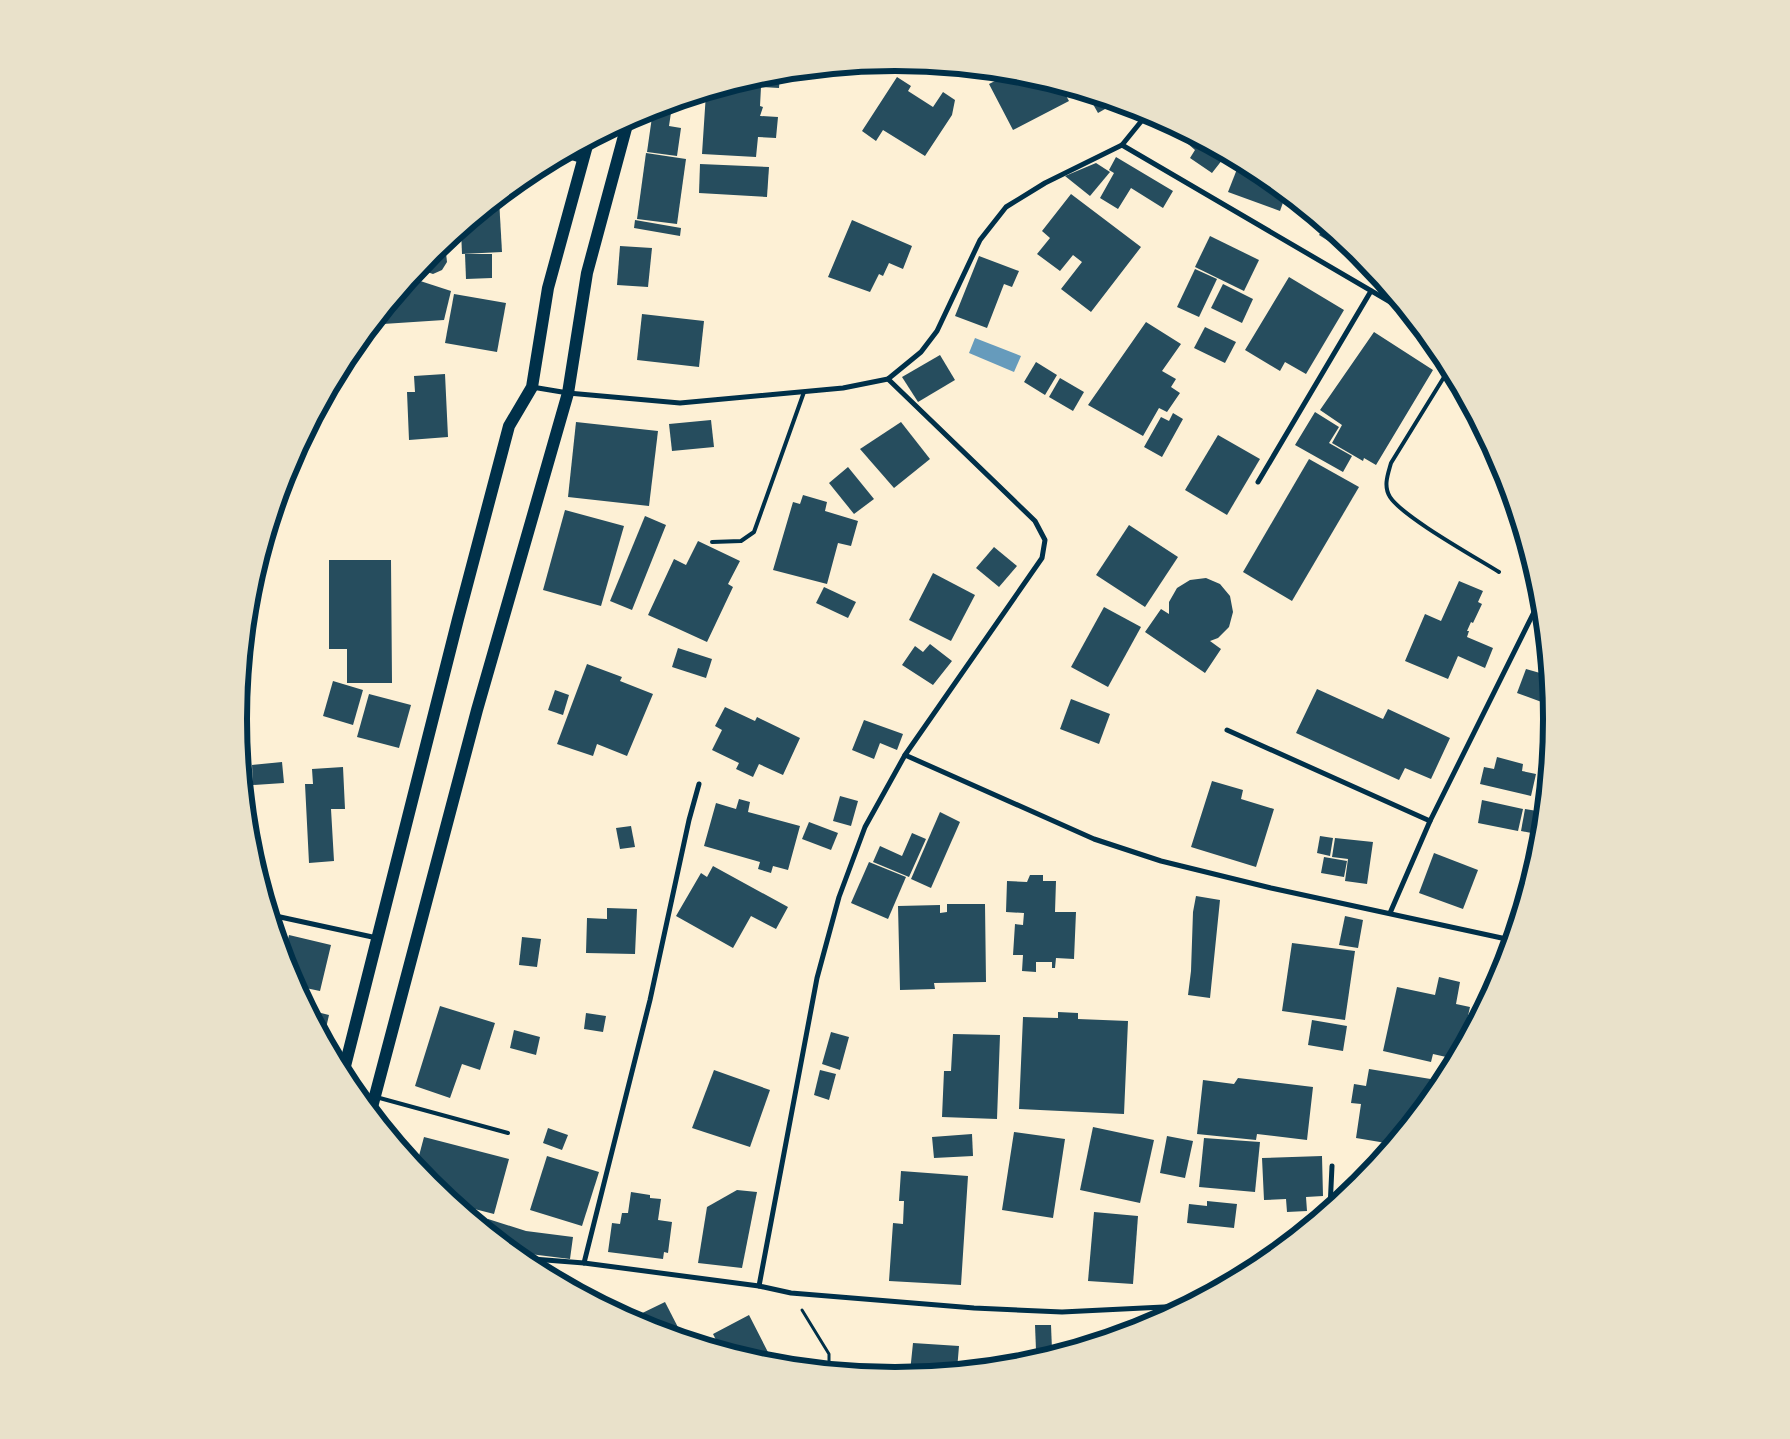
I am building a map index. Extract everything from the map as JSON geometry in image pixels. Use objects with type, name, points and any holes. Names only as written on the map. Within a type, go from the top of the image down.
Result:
[{"type":"main road","points":[[373,1103],[474,720],[568,393],[587,273],[625,130]]},
{"type":"main road","points":[[346,1063],[458,619],[509,426],[532,387],[548,288],[586,150]]},
{"type":"street","points":[[532,387],[568,393],[680,403],[843,388],[888,379],[921,352],[937,331],[980,240],[1006,208],[1045,183],[1122,145],[1142,121]]},
{"type":"street","points":[[1122,145],[1391,303]]},
{"type":"street","points":[[572,158],[583,161]]},
{"type":"street","points":[[1258,482],[1370,291]]},
{"type":"street","points":[[759,1286],[817,978],[839,897],[865,827],[905,756],[1042,558],[1045,540],[1035,521],[888,379]]},
{"type":"street","points":[[1390,913],[1430,821],[1534,612]]},
{"type":"street","points":[[1227,730],[1430,821]]},
{"type":"street","points":[[905,756],[1102,842],[1161,861],[1252,884],[1505,939]]},
{"type":"street","points":[[584,1263],[650,1000],[687,828],[700,784]]},
{"type":"street","points":[[278,916],[378,938]]},
{"type":"street","points":[[1330,1199],[1332,1166]]},
{"type":"street","points":[[535,1259],[584,1263],[759,1286],[791,1293],[1062,1312],[1169,1307]]},
{"type":"lane","points":[[1445,376],[1391,464],[1386,481],[1389,496],[1403,510],[1499,572]]},
{"type":"lane","points":[[712,542],[741,541],[754,532],[804,392]]},
{"type":"lane","points":[[374,1096],[508,1133]]},
{"type":"path","points":[[791,1293],[829,1354],[829,1364]]},
{"type":"water","points":[[975,338],[1021,356],[1014,372],[969,353]]},
{"type":"building","points":[[897,77],[911,86],[908,91],[933,107],[943,92],[955,100],[952,115],[925,156],[883,130],[876,141],[862,131]]},
{"type":"building","points":[[997,80],[1021,84],[1065,94],[1069,101],[1013,130],[989,84]]},
{"type":"building","points":[[779,82],[779,88],[761,87],[760,106],[763,107],[760,116],[778,117],[776,138],[758,137],[756,157],[702,154],[706,100],[727,93]]},
{"type":"building","points":[[1092,102],[1107,108],[1098,113]]},
{"type":"building","points":[[671,112],[669,126],[681,128],[677,156],[647,152],[652,119]]},
{"type":"building","points":[[1188,141],[1222,160],[1212,173],[1190,158],[1195,150],[1187,143]]},
{"type":"building","points":[[646,153],[686,159],[677,224],[637,219]]},
{"type":"building","points":[[1116,157],[1173,191],[1163,208],[1131,188],[1118,209],[1100,198],[1114,173],[1109,170]]},
{"type":"building","points":[[1096,163],[1110,172],[1090,196],[1065,176]]},
{"type":"building","points":[[700,164],[769,167],[767,197],[699,193]]},
{"type":"building","points":[[1237,169],[1284,201],[1280,211],[1228,192]]},
{"type":"building","points":[[1071,194],[1141,247],[1091,312],[1061,289],[1082,262],[1073,255],[1060,271],[1037,254],[1050,238],[1042,231]]},
{"type":"building","points":[[499,206],[502,252],[462,254],[461,238]]},
{"type":"building","points":[[635,220],[681,228],[680,236],[634,228]]},
{"type":"building","points":[[852,220],[912,246],[903,269],[889,263],[883,276],[879,274],[870,292],[828,277]]},
{"type":"building","points":[[1321,231],[1339,248],[1319,235]]},
{"type":"building","points":[[1210,236],[1259,260],[1244,291],[1195,267]]},
{"type":"building","points":[[620,246],[652,248],[648,287],[617,285]]},
{"type":"building","points":[[446,253],[447,262],[442,270],[433,274],[427,272]]},
{"type":"building","points":[[465,254],[492,254],[492,278],[466,279]]},
{"type":"building","points":[[979,256],[1019,271],[1012,287],[1004,284],[987,328],[955,316]]},
{"type":"building","points":[[1195,269],[1217,279],[1199,317],[1177,307]]},
{"type":"building","points":[[1289,277],[1344,310],[1306,374],[1285,362],[1280,371],[1245,350]]},
{"type":"building","points":[[419,281],[451,291],[444,320],[383,324]]},
{"type":"building","points":[[1223,284],[1253,299],[1242,323],[1211,308]]},
{"type":"building","points":[[454,294],[506,303],[497,352],[445,343]]},
{"type":"building","points":[[642,314],[704,321],[699,367],[637,360]]},
{"type":"building","points":[[1146,322],[1181,344],[1162,371],[1176,379],[1171,387],[1180,393],[1167,412],[1159,408],[1143,436],[1088,405]]},
{"type":"building","points":[[1205,327],[1236,342],[1225,363],[1194,348]]},
{"type":"building","points":[[1374,332],[1433,370],[1376,465],[1364,458],[1363,461],[1332,443],[1342,425],[1320,410]]},
{"type":"building","points":[[940,355],[955,380],[918,402],[902,377]]},
{"type":"building","points":[[1036,362],[1057,375],[1045,395],[1024,382]]},
{"type":"building","points":[[445,374],[448,437],[409,440],[407,392],[415,392],[414,376]]},
{"type":"building","points":[[1060,378],[1084,392],[1073,411],[1049,397]]},
{"type":"building","points":[[1315,412],[1339,427],[1329,443],[1352,456],[1343,472],[1295,445]]},
{"type":"building","points":[[1173,413],[1183,419],[1162,457],[1144,447],[1161,417],[1169,421]]},
{"type":"building","points":[[711,420],[714,447],[672,451],[669,424]]},
{"type":"building","points":[[576,422],[658,431],[649,506],[568,497]]},
{"type":"building","points":[[901,422],[930,459],[894,488],[860,449]]},
{"type":"building","points":[[1218,435],[1260,459],[1227,515],[1185,490]]},
{"type":"building","points":[[1309,459],[1359,487],[1292,601],[1243,572]]},
{"type":"building","points":[[848,467],[874,499],[854,514],[829,483]]},
{"type":"building","points":[[803,495],[827,502],[825,511],[858,521],[851,546],[838,543],[827,584],[773,570],[793,502],[800,504]]},
{"type":"building","points":[[565,510],[624,526],[601,606],[543,590]]},
{"type":"building","points":[[645,516],[666,525],[632,610],[610,601]]},
{"type":"building","points":[[1129,525],[1178,557],[1145,607],[1096,575]]},
{"type":"building","points":[[698,541],[740,561],[728,584],[733,587],[707,642],[648,615],[674,559],[686,565]]},
{"type":"building","points":[[994,547],[1017,566],[999,587],[976,568]]},
{"type":"building","points":[[329,560],[391,560],[392,683],[347,683],[347,649],[329,649]]},
{"type":"building","points":[[933,573],[975,595],[951,641],[909,620]]},
{"type":"building","points":[[1206,578],[1220,584],[1230,596],[1233,612],[1229,627],[1218,638],[1210,641],[1221,649],[1205,673],[1145,632],[1161,609],[1169,614],[1169,602],[1177,588],[1190,580]]},
{"type":"building","points":[[1459,581],[1483,591],[1478,602],[1482,604],[1473,623],[1471,622],[1467,631],[1469,631],[1467,637],[1493,648],[1485,668],[1458,656],[1448,679],[1405,661],[1425,614],[1441,621]]},
{"type":"building","points":[[824,587],[856,602],[848,618],[816,603]]},
{"type":"building","points":[[1104,607],[1141,627],[1108,687],[1071,667]]},
{"type":"building","points":[[930,644],[952,661],[933,685],[902,665],[915,646],[923,652]]},
{"type":"building","points":[[678,648],[712,659],[706,678],[672,667]]},
{"type":"building","points":[[587,664],[622,677],[620,681],[653,694],[627,756],[597,744],[593,756],[557,744]]},
{"type":"building","points":[[1526,669],[1540,673],[1541,669],[1543,702],[1517,693]]},
{"type":"building","points":[[333,681],[363,690],[353,725],[323,716]]},
{"type":"building","points":[[1317,689],[1383,719],[1388,709],[1450,738],[1431,779],[1405,768],[1399,780],[1296,733]]},
{"type":"building","points":[[555,690],[569,695],[563,715],[548,710]]},
{"type":"building","points":[[369,694],[411,705],[399,748],[357,737]]},
{"type":"building","points":[[1071,699],[1110,714],[1099,744],[1060,729]]},
{"type":"building","points":[[725,707],[755,721],[757,717],[800,738],[783,775],[759,764],[753,777],[736,769],[739,763],[712,750],[722,730],[715,726]]},
{"type":"building","points":[[864,720],[903,734],[897,750],[880,743],[874,759],[852,750]]},
{"type":"building","points":[[1497,757],[1523,764],[1522,771],[1536,774],[1531,796],[1480,784],[1484,767],[1494,769]]},
{"type":"building","points":[[282,762],[284,783],[253,785],[252,765]]},
{"type":"building","points":[[343,767],[345,809],[331,809],[334,861],[309,863],[305,784],[313,784],[312,769]]},
{"type":"building","points":[[1212,781],[1243,790],[1241,799],[1274,809],[1256,867],[1191,847]]},
{"type":"building","points":[[840,796],[858,801],[851,826],[833,821]]},
{"type":"building","points":[[739,799],[750,802],[748,812],[800,826],[788,870],[773,866],[771,873],[758,869],[760,862],[704,846],[716,803],[736,809]]},
{"type":"building","points":[[1482,800],[1523,809],[1518,831],[1478,823]]},
{"type":"building","points":[[1525,809],[1537,811],[1533,833],[1521,831]]},
{"type":"building","points":[[940,812],[960,822],[931,888],[911,879]]},
{"type":"building","points":[[809,822],[838,833],[831,850],[802,839]]},
{"type":"building","points":[[631,826],[635,847],[620,849],[616,828]]},
{"type":"building","points":[[912,833],[926,839],[909,877],[873,862],[880,846],[902,856]]},
{"type":"building","points":[[1320,836],[1333,838],[1330,856],[1317,853]]},
{"type":"building","points":[[1335,838],[1373,842],[1367,884],[1345,881],[1348,859],[1332,857]]},
{"type":"building","points":[[1434,853],[1478,870],[1463,909],[1419,893]]},
{"type":"building","points":[[1324,857],[1347,861],[1344,877],[1321,873]]},
{"type":"building","points":[[869,862],[906,877],[888,919],[851,903]]},
{"type":"building","points":[[713,866],[788,907],[776,929],[751,916],[733,948],[676,916],[701,873],[707,877]]},
{"type":"building","points":[[1030,875],[1043,875],[1043,881],[1056,881],[1055,912],[1076,912],[1074,959],[1056,958],[1055,968],[1052,968],[1052,962],[1036,962],[1036,972],[1022,971],[1023,955],[1013,955],[1015,924],[1023,925],[1024,913],[1006,912],[1007,881],[1027,882]]},
{"type":"building","points":[[1196,896],[1220,900],[1210,998],[1188,995],[1191,971],[1193,912]]},
{"type":"building","points":[[947,904],[985,904],[986,982],[934,983],[935,989],[900,990],[898,906],[940,905],[940,913],[947,912]]},
{"type":"building","points":[[607,908],[637,909],[635,954],[586,953],[587,918],[607,919]]},
{"type":"building","points":[[1345,916],[1363,920],[1358,948],[1339,945]]},
{"type":"building","points":[[289,935],[331,945],[320,991],[305,988],[287,944]]},
{"type":"building","points":[[522,937],[541,939],[537,967],[519,965]]},
{"type":"building","points":[[1292,943],[1355,951],[1345,1020],[1282,1011]]},
{"type":"building","points":[[1439,977],[1460,982],[1456,1004],[1470,1007],[1466,1025],[1448,1057],[1433,1054],[1431,1062],[1383,1051],[1397,987],[1435,995]]},
{"type":"building","points":[[440,1006],[495,1023],[480,1070],[462,1064],[450,1098],[415,1086]]},
{"type":"building","points":[[317,1012],[329,1015],[326,1029]]},
{"type":"building","points":[[1058,1012],[1078,1013],[1078,1019],[1128,1021],[1124,1114],[1019,1109],[1023,1017],[1058,1018]]},
{"type":"building","points":[[586,1013],[606,1016],[603,1032],[584,1029]]},
{"type":"building","points":[[1312,1020],[1347,1026],[1343,1051],[1308,1045]]},
{"type":"building","points":[[514,1030],[540,1037],[536,1055],[510,1048]]},
{"type":"building","points":[[831,1032],[849,1037],[840,1070],[822,1064]]},
{"type":"building","points":[[953,1034],[1000,1035],[997,1119],[942,1117],[944,1071],[951,1071]]},
{"type":"building","points":[[1369,1069],[1434,1080],[1385,1143],[1356,1138],[1361,1104],[1351,1103],[1354,1084],[1366,1086]]},
{"type":"building","points":[[714,1070],[770,1090],[750,1147],[692,1128]]},
{"type":"building","points":[[820,1070],[836,1074],[829,1100],[814,1095]]},
{"type":"building","points":[[1238,1078],[1313,1087],[1307,1140],[1257,1134],[1256,1140],[1197,1134],[1203,1080],[1234,1084]]},
{"type":"building","points":[[1093,1127],[1154,1140],[1140,1203],[1080,1190]]},
{"type":"building","points":[[548,1128],[568,1135],[562,1150],[543,1143]]},
{"type":"building","points":[[1014,1132],[1065,1139],[1053,1218],[1002,1210]]},
{"type":"building","points":[[972,1134],[973,1156],[934,1158],[932,1137]]},
{"type":"building","points":[[1167,1136],[1193,1141],[1185,1178],[1160,1173]]},
{"type":"building","points":[[424,1137],[509,1159],[494,1214],[469,1207],[418,1158]]},
{"type":"building","points":[[1204,1138],[1260,1142],[1255,1192],[1199,1187]]},
{"type":"building","points":[[547,1156],[599,1172],[582,1226],[530,1210]]},
{"type":"building","points":[[1322,1156],[1323,1196],[1306,1197],[1307,1211],[1287,1212],[1286,1199],[1264,1200],[1262,1158]]},
{"type":"building","points":[[901,1171],[968,1176],[961,1285],[889,1281],[893,1223],[903,1224],[904,1201],[899,1201]]},
{"type":"building","points":[[737,1190],[757,1192],[742,1268],[698,1263],[707,1207]]},
{"type":"building","points":[[631,1192],[650,1195],[650,1198],[661,1199],[658,1220],[672,1222],[668,1253],[664,1252],[663,1259],[608,1252],[612,1223],[620,1224],[622,1213],[628,1213]]},
{"type":"building","points":[[1207,1201],[1237,1204],[1234,1228],[1187,1223],[1189,1204],[1207,1206]]},
{"type":"building","points":[[1094,1212],[1138,1216],[1133,1284],[1088,1281]]},
{"type":"building","points":[[488,1219],[526,1231],[573,1237],[570,1259],[528,1254],[487,1223]]},
{"type":"building","points":[[665,1302],[679,1330],[647,1318],[639,1315]]},
{"type":"building","points":[[749,1315],[770,1355],[717,1343],[713,1334]]},
{"type":"building","points":[[1035,1325],[1051,1325],[1052,1348],[1036,1350]]},
{"type":"building","points":[[913,1343],[959,1346],[957,1364],[910,1367]]}]
